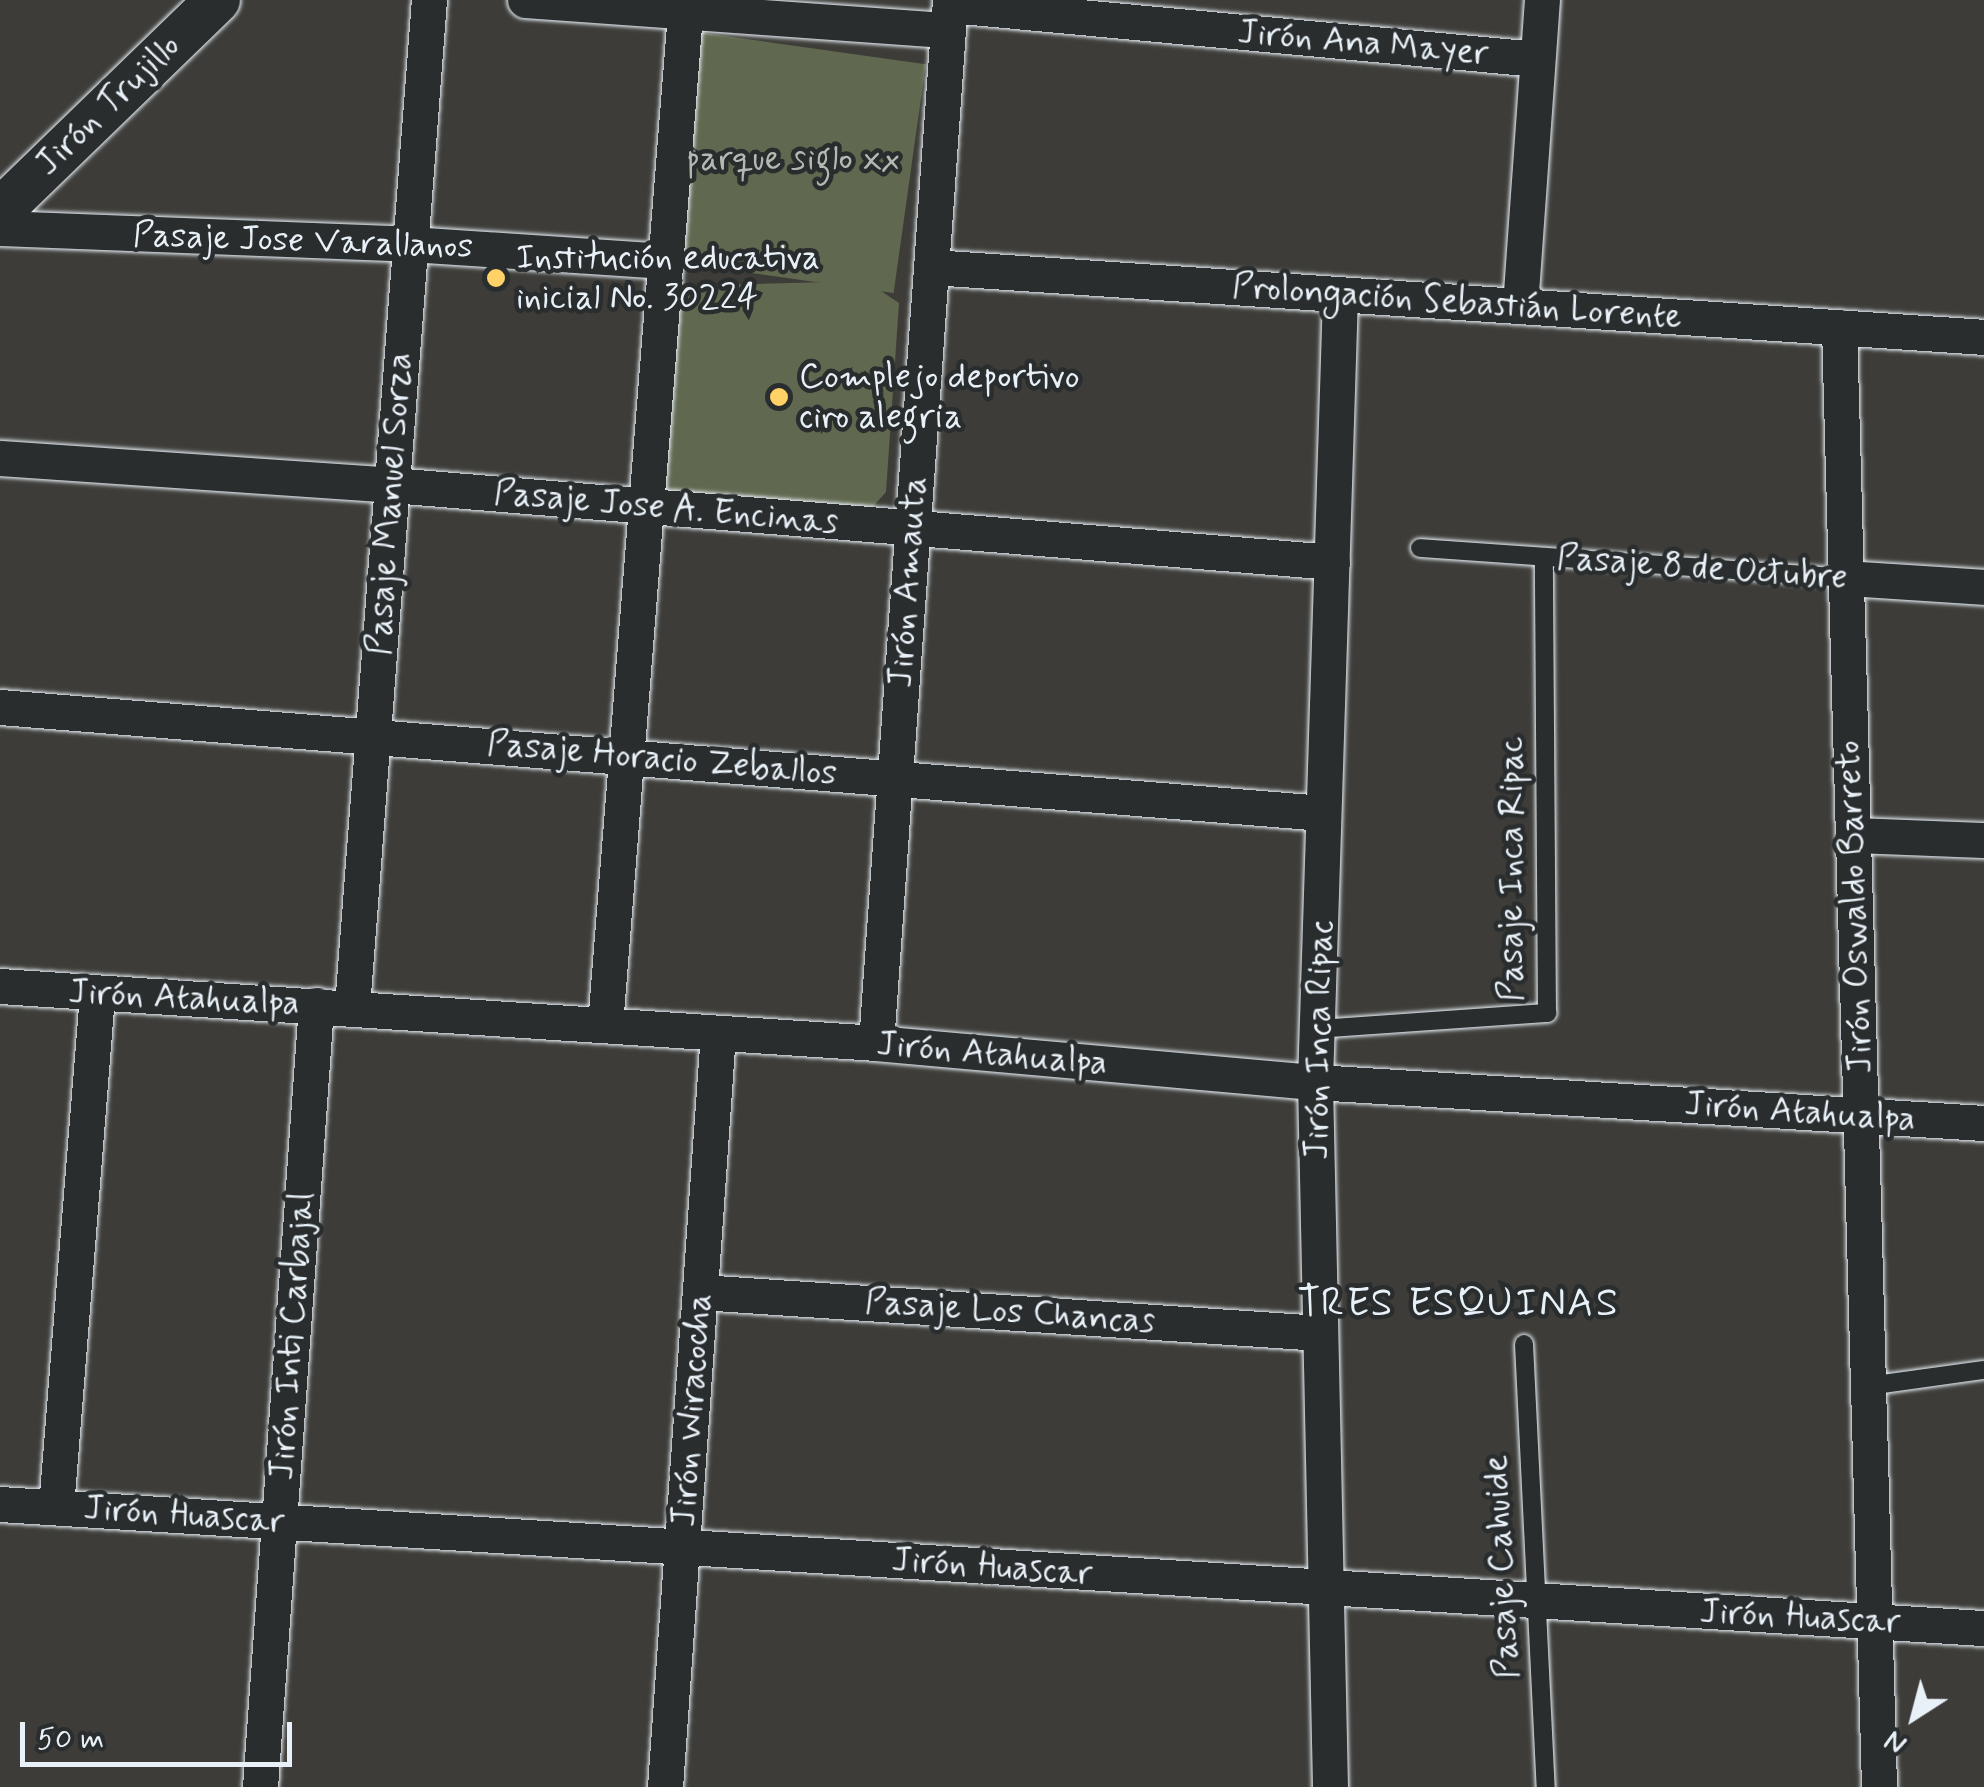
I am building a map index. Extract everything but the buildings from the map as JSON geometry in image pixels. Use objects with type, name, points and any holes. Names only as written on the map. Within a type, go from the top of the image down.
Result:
[{"type":"street","name":"Jirón Trujillo","points":[[0,210],[217,0]]},
{"type":"street","name":"Pasaje Manuel Sorza","points":[[352,1007],[429,0]]},
{"type":"street","name":"Jirón Ana Mayer","points":[[525,0],[949,12],[1537,59]]},
{"type":"street","points":[[1520,306],[1542,0]]},
{"type":"street","points":[[605,1025],[685,6]]},
{"type":"street","name":"Jirón Amauta","points":[[876,1044],[949,12]]},
{"type":"street","name":"Pasaje Jose Varallanos","points":[[0,228],[410,244],[665,261]]},
{"type":"street","name":"Prolongación Sebastián Lorente","points":[[930,267],[1984,337]]},
{"type":"street","name":"Jirón Inca Ripac","points":[[1330,1787],[1315,1082],[1340,294]]},
{"type":"street","name":"Jirón Oswaldo Barreto","points":[[1839,327],[1879,1787]]},
{"type":"street","name":"Pasaje Jose A. Encinas","points":[[0,458],[392,485],[1332,562]]},
{"type":"street","name":"Pasaje 8 de Octubre","points":[[1846,578],[1984,588]]},
{"type":"street","name":"Pasaje Horacio Zeballos","points":[[0,707],[1324,813]]},
{"type":"street","points":[[1853,835],[1984,840]]},
{"type":"street","name":"Jirón Atahualpa","points":[[0,986],[718,1032],[1315,1082],[1984,1124]]},
{"type":"street","points":[[56,1506],[98,995]]},
{"type":"street","name":"Jirón Inti Carbajal","points":[[260,1787],[316,1005]]},
{"type":"street","name":"Jirón Wiracocha","points":[[665,1787],[718,1032]]},
{"type":"street","name":"Pasaje Los Chancas","points":[[700,1292],[1320,1332]]},
{"type":"street","name":"Jirón Huascar","points":[[0,1504],[1984,1628]]},
{"type":"lane","name":"Pasaje 8 de Octubre","points":[[1420,548],[1846,578]]},
{"type":"lane","name":"Pasaje Inca Ripac","points":[[1317,1029],[1547,1013],[1544,558]]},
{"type":"lane","name":"Pasaje Cahuide","points":[[1524,1344],[1546,1787]]},
{"type":"lane","points":[[1868,1386],[1984,1370]]},
{"type":"green space","name":"parque siglo xx","points":[[697,32],[926,64],[894,293],[665,261]]},
{"type":"green space","name":"Complejo deportivo ciro alegria","points":[[866,281],[899,303],[886,492],[870,510],[658,491],[675,286]]},
{"type":"place","name":"Institución educativa inicial No. 30224","points":[[496,278]]},
{"type":"place","name":"Complejo deportivo ciro alegria","points":[[779,397]]},
{"type":"district","name":"TRES ESQUINAS","points":[[1459,1304]]}]
